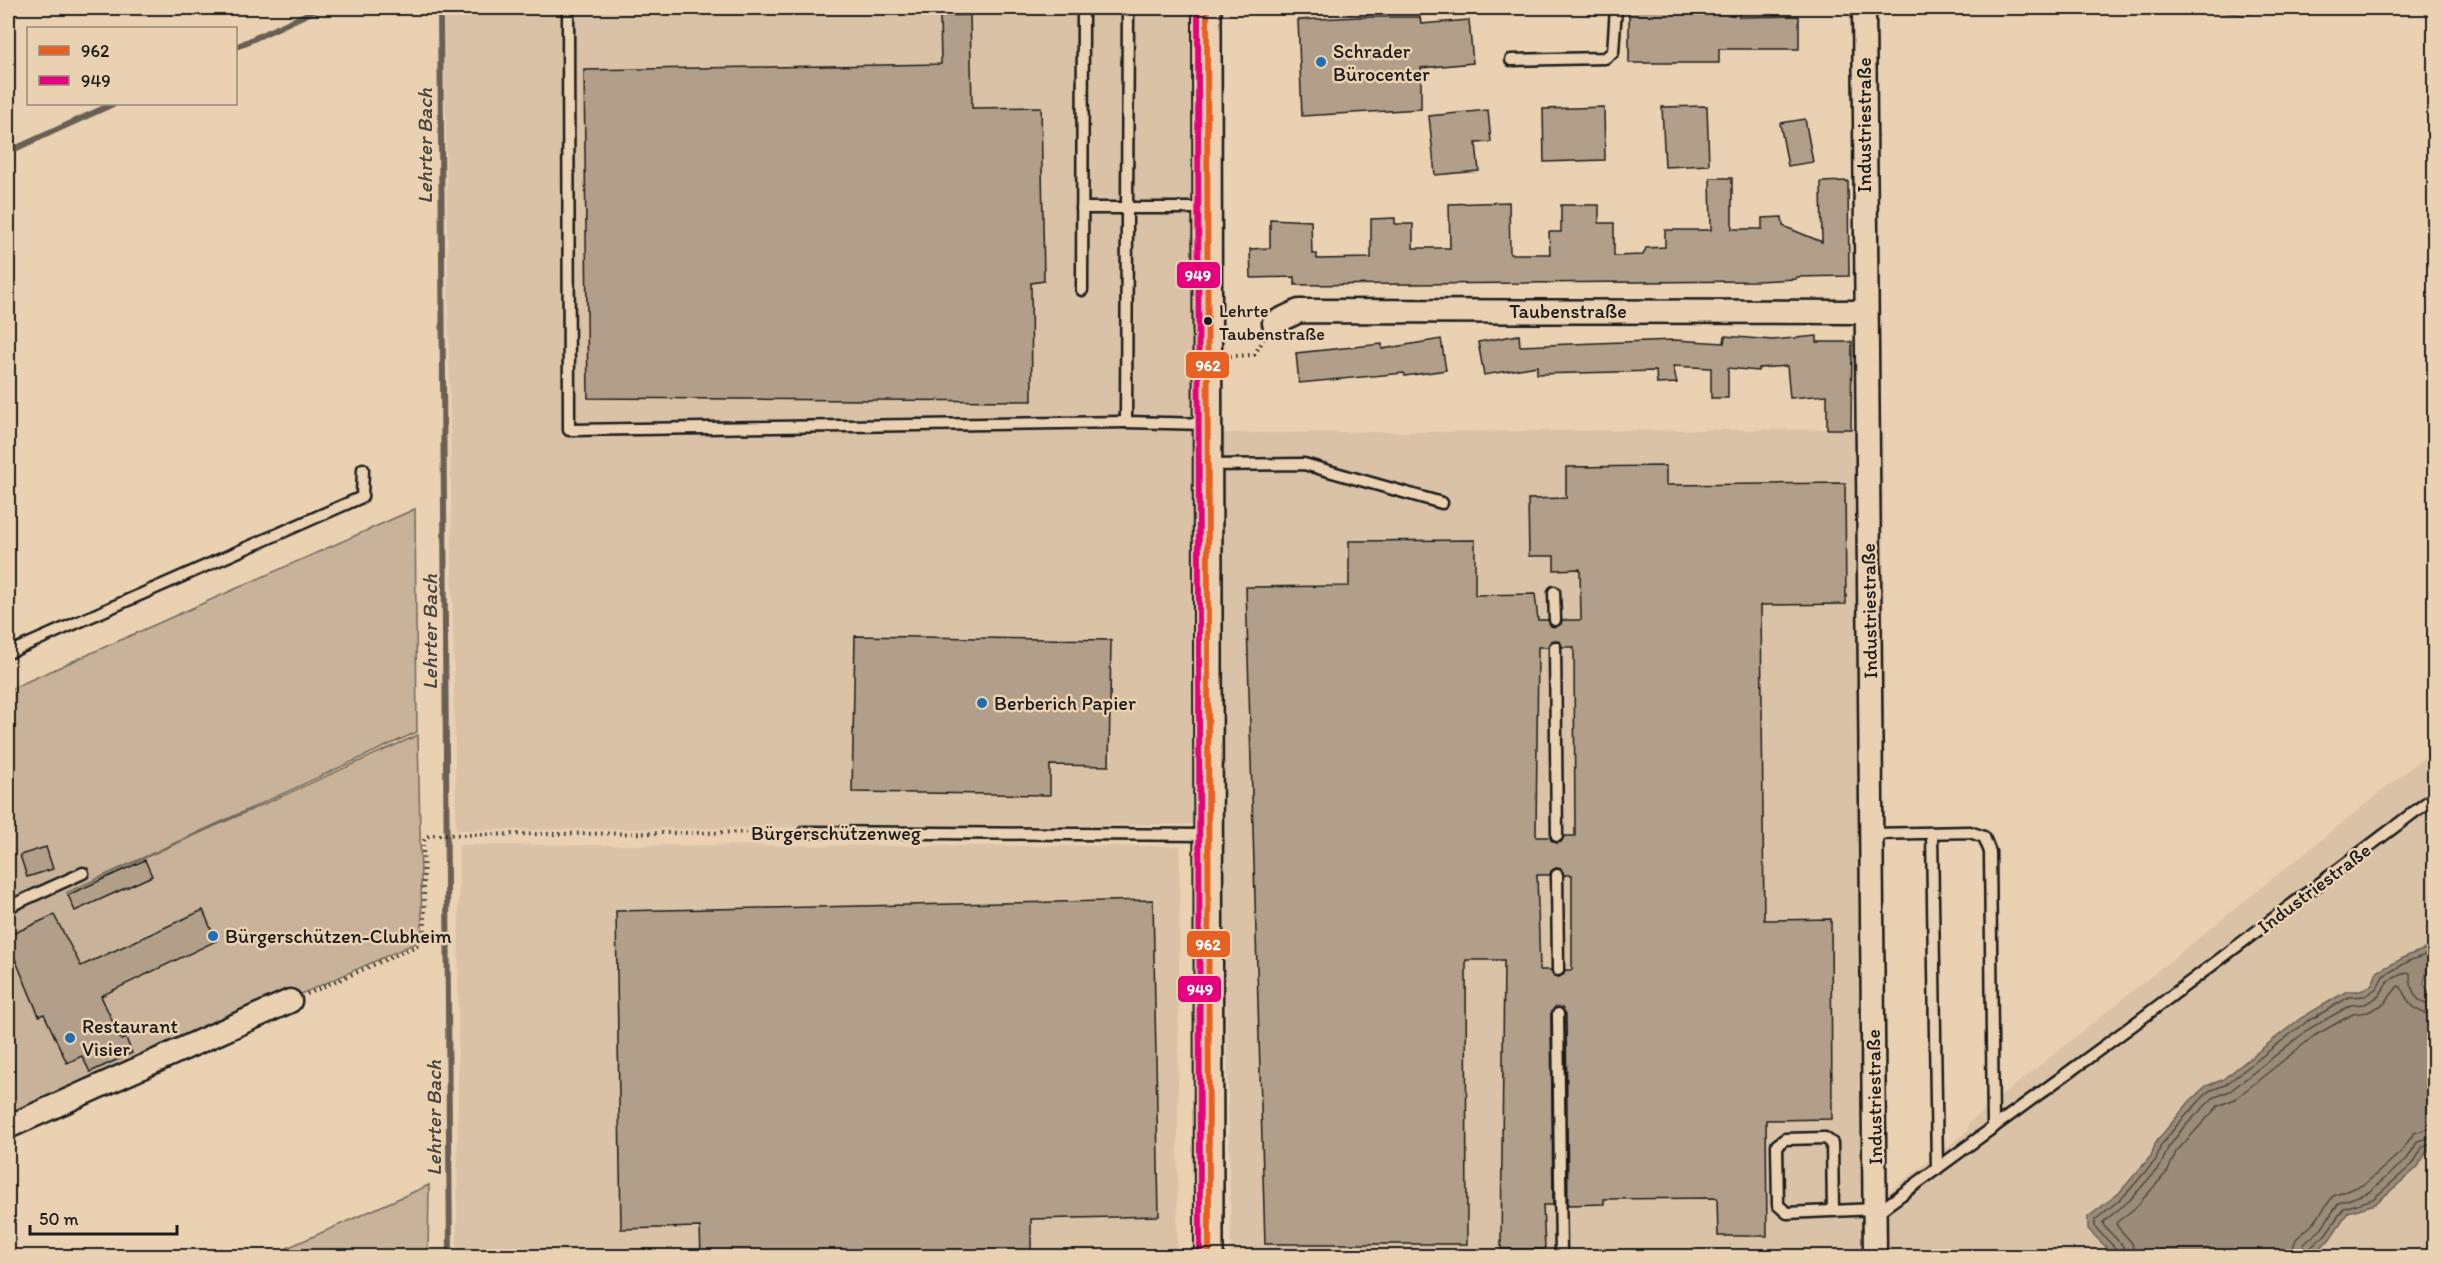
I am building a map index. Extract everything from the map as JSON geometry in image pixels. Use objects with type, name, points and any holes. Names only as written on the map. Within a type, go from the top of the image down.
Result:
[{"type":"street","points":[[1207,8],[1209,1257]]},
{"type":"street","name":"Industriestraße","points":[[1864,8],[1875,1257]]},
{"type":"street","name":"Taubenstraße","points":[[1274,323],[1299,311],[1865,312]]},
{"type":"street","points":[[8,1127],[290,1001]]},
{"type":"lane","points":[[568,8],[569,430],[1126,422],[1208,424]]},
{"type":"lane","points":[[1082,290],[1083,8]]},
{"type":"lane","points":[[1126,422],[1128,8]]},
{"type":"lane","points":[[1511,60],[1605,58],[1614,52],[1616,8]]},
{"type":"lane","points":[[1082,208],[1208,208]]},
{"type":"lane","points":[[1209,465],[1304,464],[1442,503]]},
{"type":"lane","points":[[8,653],[362,497],[363,469]]},
{"type":"lane","points":[[1554,592],[1555,620]]},
{"type":"lane","points":[[1555,647],[1557,836]]},
{"type":"lane","name":"Industriestraße","points":[[1875,1211],[1937,1169],[2142,1018],[2434,797]]},
{"type":"lane","name":"Bürgerschützenweg","points":[[804,832],[1210,835]]},
{"type":"lane","points":[[1871,834],[1970,832],[1984,837],[1990,852],[1993,1128]]},
{"type":"lane","points":[[1932,833],[1937,1169]]},
{"type":"lane","points":[[8,907],[83,873]]},
{"type":"lane","points":[[1557,875],[1558,970]]},
{"type":"lane","points":[[1558,1014],[1560,1257]]},
{"type":"lane","points":[[1833,1211],[1832,1143],[1826,1138],[1785,1138],[1778,1145],[1778,1204],[1787,1213],[1875,1211]]},
{"type":"path","points":[[1208,356],[1254,356],[1274,323]]},
{"type":"path","name":"Bürgerschützenweg","points":[[290,1001],[419,945],[425,933],[423,843],[425,838],[436,834],[804,832]]},
{"type":"shaded area","points":[[444,8],[1217,8],[1215,433],[1851,429],[1883,433],[1887,1193],[1968,1131],[1968,1123],[2434,749],[2434,1256],[1231,1256],[1223,824],[456,830]]},
{"type":"shaded area","points":[[2186,8],[2283,8],[2245,15]]},
{"type":"shaded area","points":[[415,509],[417,732],[66,893],[418,735],[422,929],[416,943],[8,1124],[8,690]]},
{"type":"shaded area","points":[[459,845],[1180,846],[1177,1256],[457,1256]]},
{"type":"shaded area","points":[[429,1185],[428,1256],[269,1256]]},
{"type":"water","points":[[2434,946],[2434,968],[2427,968],[2424,984],[2428,991],[2434,993],[2434,1149],[2427,1151],[2417,1168],[2375,1204],[2348,1212],[2329,1240],[2315,1252],[2319,1256],[2115,1256],[2088,1229],[2088,1217],[2119,1193],[2151,1156],[2156,1142],[2190,1101],[2206,1086],[2222,1080],[2301,1018],[2347,991],[2361,991],[2372,985],[2377,972],[2409,955]]},
{"type":"building","points":[[1629,8],[1739,8],[1739,17],[1799,16],[1799,49],[1719,49],[1719,63],[1629,63]]},
{"type":"building","points":[[970,15],[972,108],[1041,107],[1044,281],[1031,283],[1032,401],[588,398],[584,70],[941,64],[940,16]]},
{"type":"building","points":[[1420,17],[1421,24],[1469,20],[1473,63],[1421,68],[1421,109],[1302,116],[1298,20]]},
{"type":"building","points":[[1707,106],[1709,165],[1665,167],[1662,107]]},
{"type":"building","points":[[1604,107],[1605,160],[1544,162],[1543,109]]},
{"type":"building","points":[[1488,110],[1491,142],[1476,143],[1479,171],[1435,175],[1429,116]]},
{"type":"building","points":[[1805,119],[1813,162],[1788,166],[1780,123]]},
{"type":"building","points":[[1710,178],[1732,178],[1732,229],[1762,229],[1762,218],[1782,217],[1783,226],[1822,242],[1821,182],[1848,181],[1849,276],[1796,277],[1796,279],[1757,281],[1295,285],[1295,277],[1251,278],[1250,249],[1270,248],[1270,219],[1311,221],[1312,254],[1317,254],[1317,259],[1371,258],[1371,219],[1395,218],[1395,224],[1413,224],[1413,248],[1450,248],[1449,204],[1509,202],[1510,254],[1550,254],[1549,232],[1561,232],[1561,205],[1599,205],[1599,223],[1614,223],[1614,256],[1643,255],[1646,248],[1665,247],[1665,230],[1711,230]]},
{"type":"building","points":[[1519,335],[1520,346],[1674,340],[1724,343],[1725,336],[1772,340],[1817,336],[1817,342],[1852,342],[1851,429],[1827,429],[1827,395],[1790,398],[1787,366],[1759,368],[1758,371],[1728,368],[1728,398],[1711,398],[1711,368],[1673,366],[1677,383],[1657,384],[1656,371],[1537,374],[1537,366],[1484,375],[1478,342]]},
{"type":"building","points":[[1441,339],[1446,370],[1405,376],[1404,373],[1299,383],[1296,353],[1382,344],[1382,349]]},
{"type":"building","points":[[1666,466],[1666,485],[1845,483],[1846,604],[1761,605],[1764,920],[1831,919],[1832,1119],[1766,1120],[1767,1236],[1718,1236],[1717,1198],[1604,1199],[1604,1204],[1568,1205],[1566,1014],[1562,1008],[1555,1007],[1551,1014],[1553,1205],[1543,1205],[1545,1249],[1501,1249],[1504,960],[1466,960],[1467,1244],[1265,1244],[1246,587],[1349,586],[1349,541],[1475,540],[1475,595],[1535,594],[1538,620],[1548,620],[1551,626],[1556,627],[1561,624],[1562,620],[1581,620],[1580,569],[1554,570],[1554,556],[1529,556],[1528,499],[1566,498],[1566,467]],"holes":[[[1556,640],[1561,643],[1562,647],[1574,647],[1575,836],[1564,836],[1561,842],[1556,843],[1550,837],[1536,837],[1538,647],[1548,647],[1551,641]],[[1556,868],[1561,869],[1564,875],[1572,875],[1572,970],[1565,970],[1564,974],[1559,977],[1554,976],[1551,970],[1540,970],[1537,875],[1550,875],[1551,871]]]},
{"type":"building","name":"Berberich Papier","points":[[855,636],[1111,640],[1109,766],[1050,765],[1050,795],[852,792]]},
{"type":"building","points":[[46,847],[53,869],[27,877],[20,855]]},
{"type":"building","points":[[145,860],[152,876],[75,911],[68,895]]},
{"type":"building","points":[[1153,900],[1159,1216],[1031,1219],[1031,1257],[701,1257],[700,1227],[621,1229],[616,911]]},
{"type":"building","points":[[203,910],[216,941],[101,996],[121,1040],[126,1038],[132,1053],[90,1072],[82,1056],[67,1063],[44,1014],[39,1016],[8,942],[8,936],[54,915],[81,966]]},
{"type":"waterway","points":[[237,47],[320,8]]},
{"type":"waterway","name":"Lehrter Bach","points":[[440,8],[450,1256]]},
{"type":"waterway","points":[[8,152],[111,105]]},
{"type":"transit line","name":"949","points":[[1198,8],[1200,1256]]},
{"type":"transit line","name":"962","points":[[1207,8],[1209,1256]]},
{"type":"place","name":"Schrader Bürocenter","points":[[1321,62]]},
{"type":"place","name":"Lehrte Taubenstraße","points":[[1208,321]]},
{"type":"place","name":"Berberich Papier","points":[[982,703]]},
{"type":"place","name":"Bürgerschützen-Clubheim","points":[[213,936]]},
{"type":"place","name":"Restaurant Visier","points":[[70,1038]]}]
